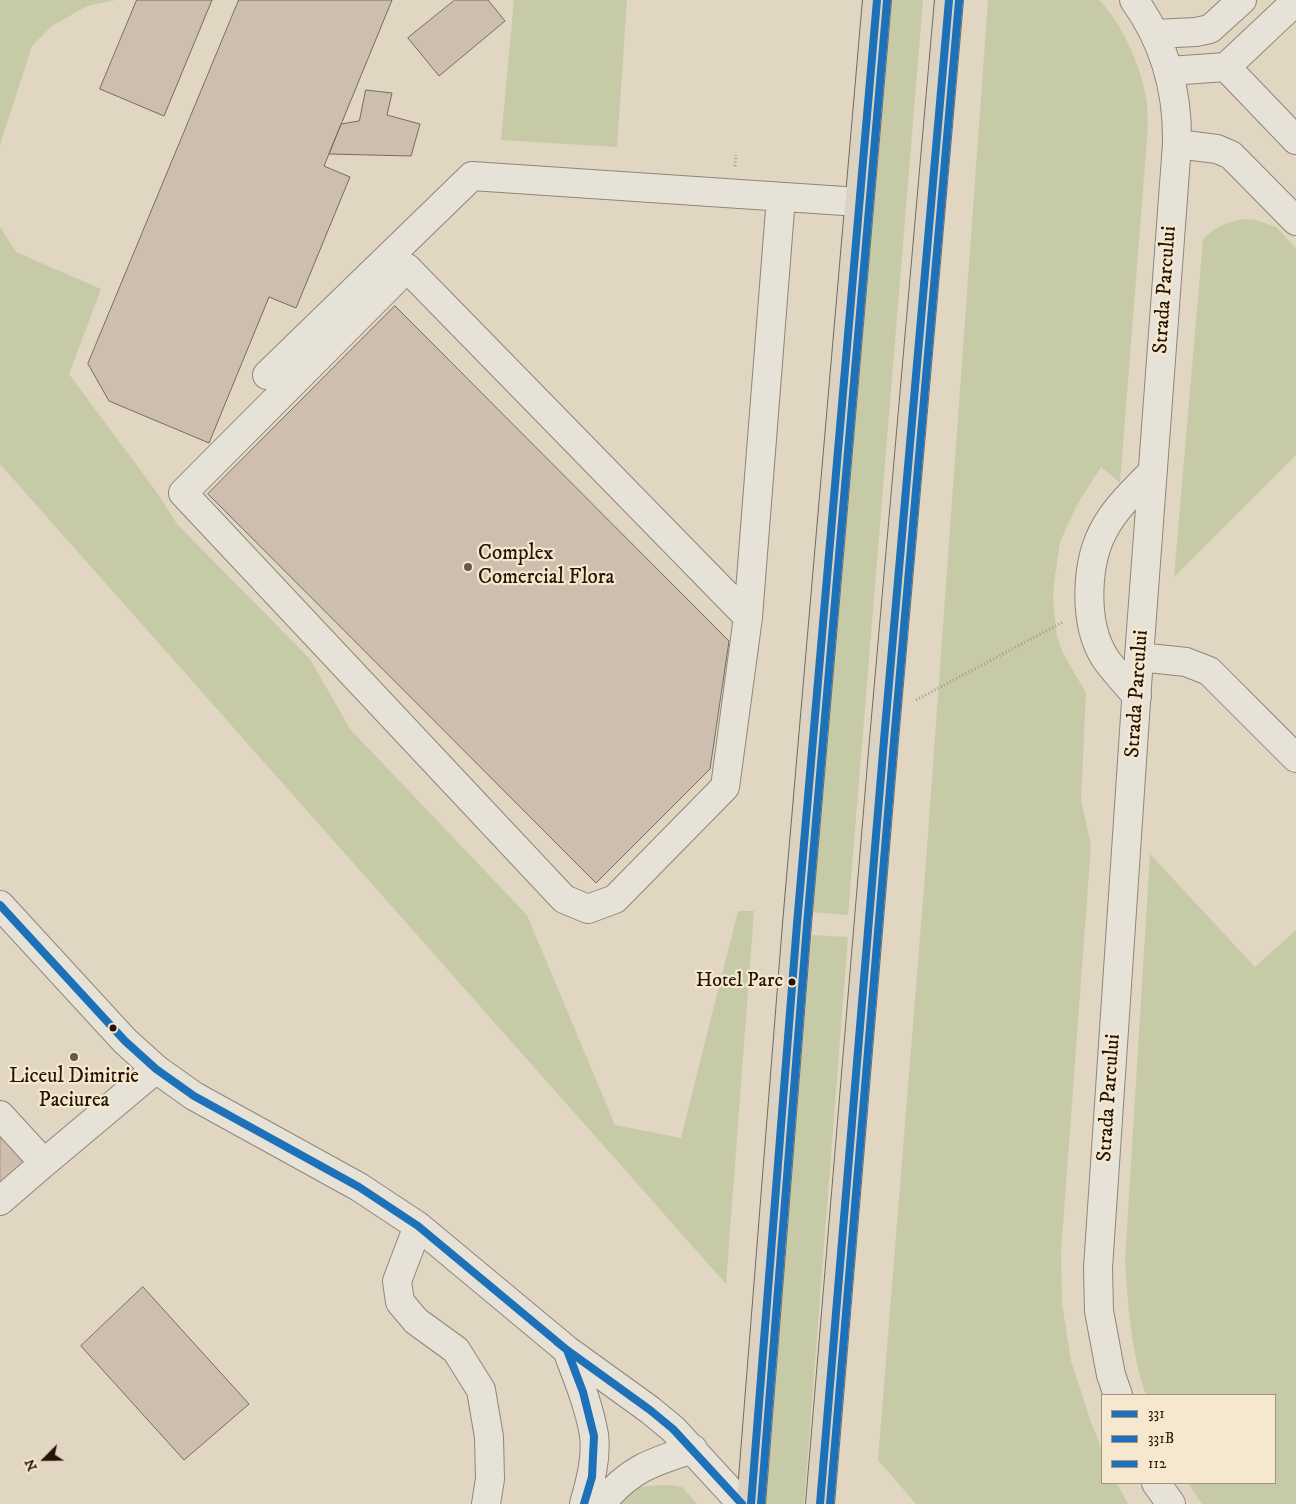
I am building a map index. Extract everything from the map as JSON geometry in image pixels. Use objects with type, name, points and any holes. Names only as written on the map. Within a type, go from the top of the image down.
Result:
[{"type":"main road","points":[[751,1504],[797,924],[877,0]]},
{"type":"main road","points":[[820,1504],[949,0]]},
{"type":"street","name":"Strada Parcului","points":[[1118,1394],[1111,1375],[1099,1311],[1098,1268],[1139,657],[1178,120],[1169,71],[1155,34],[1147,18],[1134,0]]},
{"type":"street","points":[[1155,34],[1196,32],[1210,29],[1242,0]]},
{"type":"street","points":[[1169,71],[1226,67],[1296,1]]},
{"type":"street","points":[[1226,67],[1296,140]]},
{"type":"street","points":[[1177,144],[1217,149],[1231,155],[1296,221]]},
{"type":"street","points":[[268,375],[472,176],[859,202]]},
{"type":"street","points":[[748,617],[407,268],[183,493],[564,899],[588,909],[615,900],[725,787],[748,617],[781,197]]},
{"type":"street","points":[[1137,696],[1105,658],[1098,644],[1092,627],[1090,586],[1092,566],[1105,527],[1121,505],[1153,471]]},
{"type":"street","points":[[1139,657],[1186,662],[1209,671],[1296,758]]},
{"type":"street","points":[[0,905],[125,1041],[156,1069],[194,1096],[359,1186],[418,1226],[566,1350],[650,1410],[673,1429],[742,1504]]},
{"type":"street","points":[[0,1201],[156,1069]]},
{"type":"street","points":[[0,1115],[44,1163]]},
{"type":"street","points":[[418,1226],[397,1281],[400,1302],[416,1321],[456,1350],[481,1390],[489,1438],[490,1479],[486,1504]]},
{"type":"street","points":[[566,1350],[583,1392],[594,1436],[592,1477],[584,1504]]},
{"type":"street","points":[[601,1504],[626,1477],[662,1459],[696,1453]]},
{"type":"street","points":[[1157,1484],[1171,1504]]},
{"type":"path","points":[[886,717],[1090,608]]},
{"type":"green space","points":[[0,0],[116,0],[87,6],[52,26],[32,46],[0,145]]},
{"type":"green space","points":[[514,0],[627,0],[617,147],[501,140]]},
{"type":"green space","points":[[885,0],[923,0],[848,915],[811,912]]},
{"type":"green space","points":[[988,0],[1099,0],[1123,33],[1135,59],[1140,72],[1147,105],[1148,126],[1120,483],[1101,467],[1077,505],[1060,542],[1054,583],[1053,601],[1057,637],[1063,653],[1086,693],[1081,800],[1091,845],[1061,1252],[1062,1303],[1071,1361],[1101,1447],[1101,1484],[1118,1484],[1128,1504],[916,1504],[878,1460],[926,862]]},
{"type":"green space","points":[[1244,219],[1256,220],[1276,227],[1296,248],[1296,455],[1174,577],[1203,239],[1212,231],[1222,226]]},
{"type":"green space","points":[[0,227],[16,252],[101,289],[69,374],[158,494],[177,524],[310,659],[350,729],[527,915],[615,1125],[681,1138],[738,911],[754,911],[726,1284],[0,464]]},
{"type":"green space","points":[[1150,854],[1255,967],[1296,930],[1296,1504],[1202,1504],[1189,1484],[1276,1484],[1276,1394],[1146,1394],[1134,1346],[1125,1260]]},
{"type":"green space","points":[[812,935],[848,937],[804,1504],[762,1504]]},
{"type":"green space","points":[[668,1485],[682,1487],[697,1504],[608,1504],[636,1488]]},
{"type":"building","points":[[137,0],[212,0],[164,116],[100,89]]},
{"type":"building","points":[[239,0],[392,0],[324,166],[350,177],[296,308],[269,297],[209,443],[109,401],[88,364]]},
{"type":"building","points":[[455,0],[488,0],[505,21],[439,76],[408,38]]},
{"type":"building","points":[[366,90],[392,93],[387,115],[420,124],[411,156],[329,154],[341,124],[359,121]]},
{"type":"building","name":"Complex Comercial Flora","points":[[395,306],[729,641],[710,769],[596,883],[208,494]]},
{"type":"building","name":"Liceul Dimitrie Paciurea","points":[[0,1127],[32,1160],[0,1188]]},
{"type":"building","points":[[143,1287],[249,1404],[184,1460],[81,1346]]},
{"type":"transit line","name":"331","points":[[751,1504],[797,924],[877,0]]},
{"type":"transit line","name":"331","points":[[820,1504],[884,740],[949,0]]},
{"type":"transit line","name":"331B","points":[[761,1504],[807,925],[887,1]]},
{"type":"transit line","name":"331B","points":[[830,1504],[959,1]]},
{"type":"transit line","name":"112","points":[[0,905],[125,1041],[156,1069],[194,1096],[359,1187],[418,1226],[567,1350],[673,1429],[742,1504]]},
{"type":"transit line","name":"112","points":[[557,1342],[567,1350],[583,1392],[594,1436],[592,1477],[584,1504]]},
{"type":"place","name":"Complex Comercial Flora","points":[[468,567]]},
{"type":"place","name":"Hotel Parc","points":[[792,982]]},
{"type":"place","name":"Liceul Dimitrie Paciurea","points":[[74,1057]]}]
